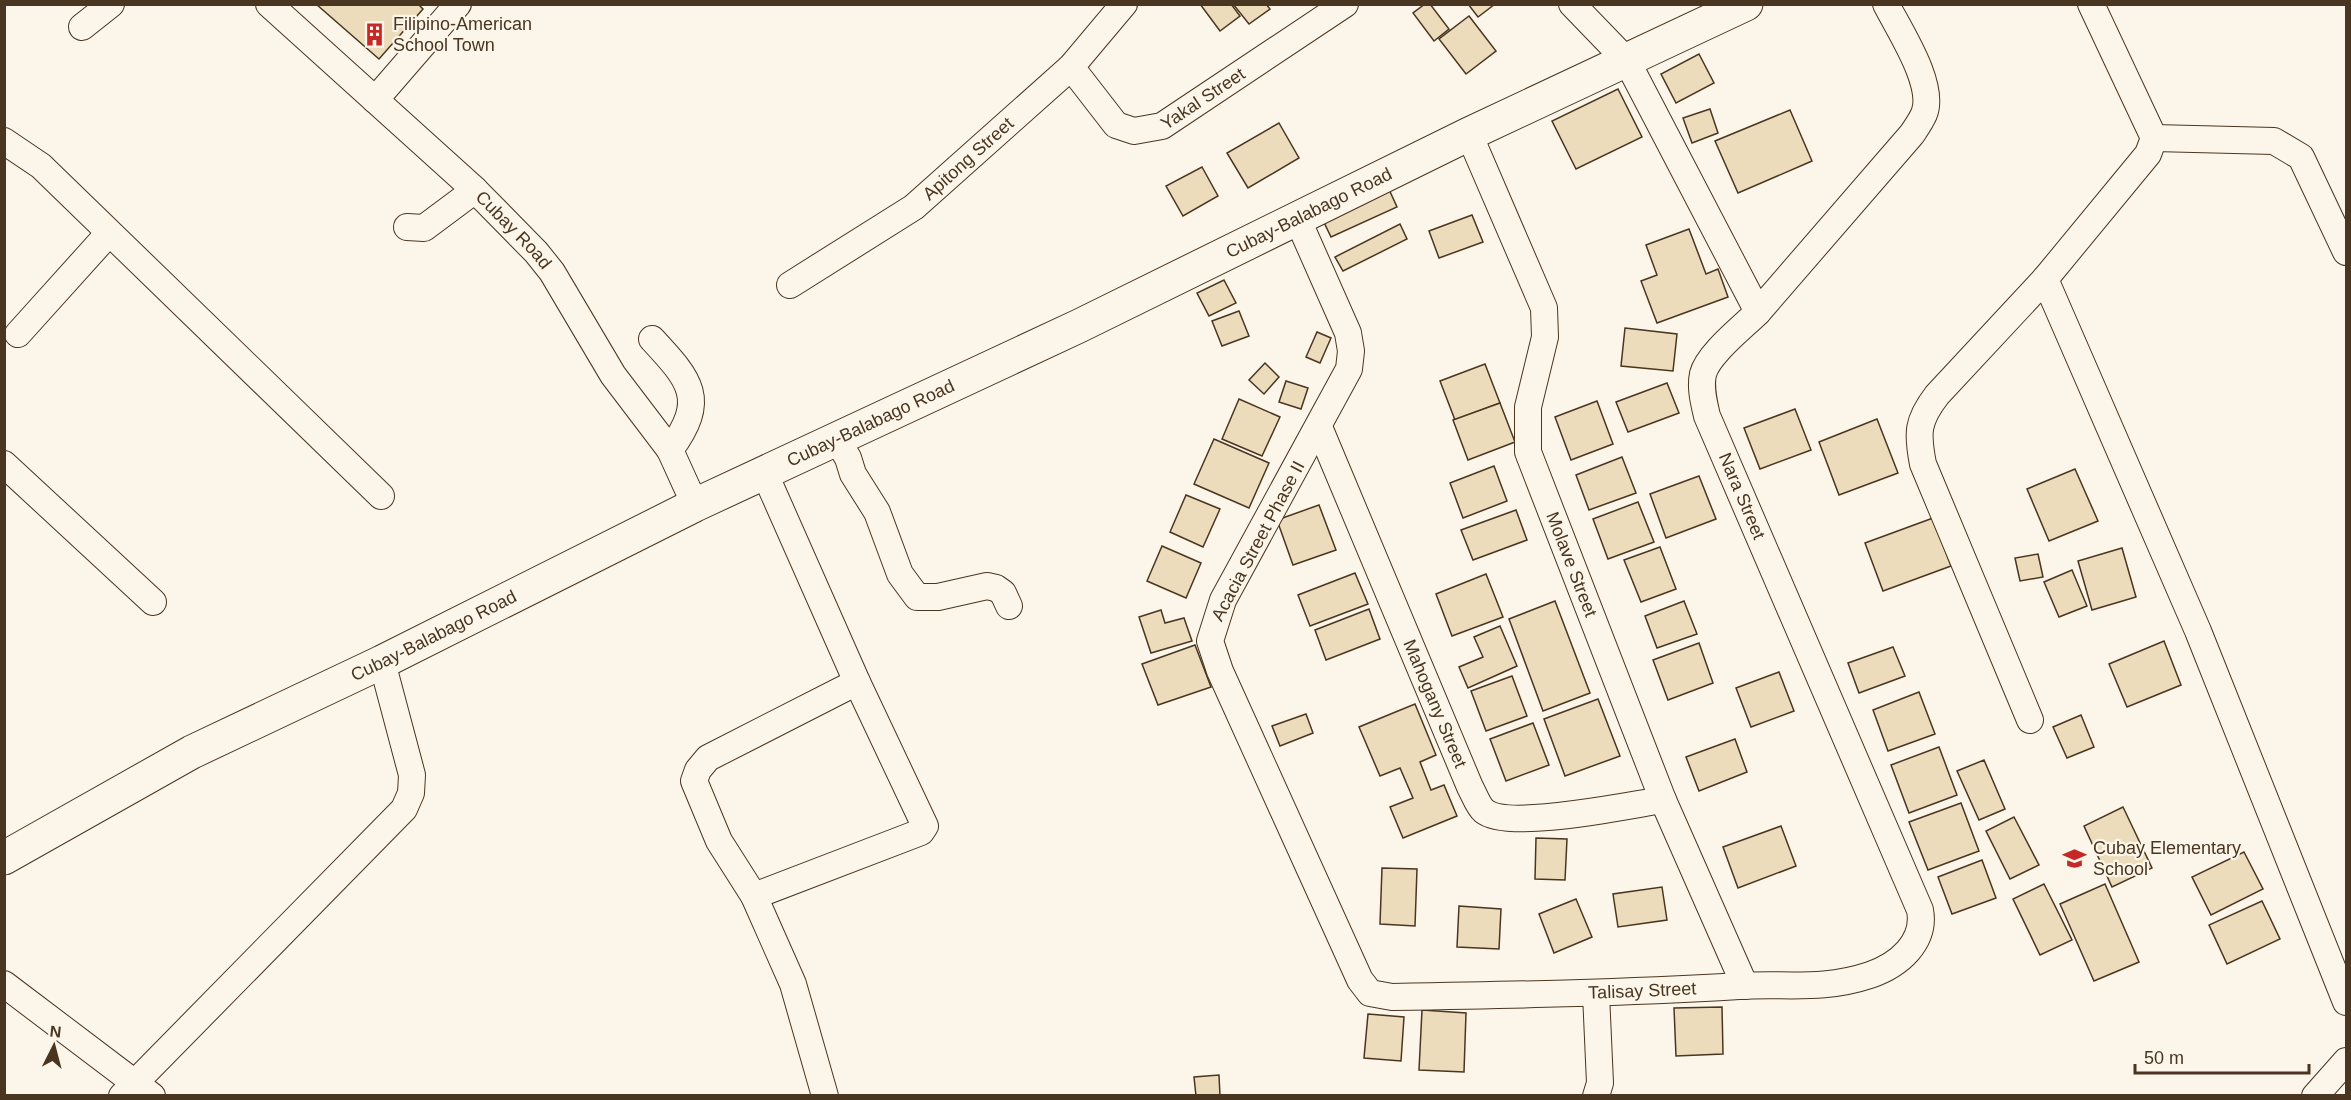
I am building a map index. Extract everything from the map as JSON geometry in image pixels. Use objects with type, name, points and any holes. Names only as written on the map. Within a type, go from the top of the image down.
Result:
[{"type":"main road","name":"Cubay-Balabago Road","points":[[4,858],[192,752],[382,662],[695,505],[1079,326],[1470,134],[1746,4]]},
{"type":"street","points":[[82,27],[111,4]]},
{"type":"street","name":"Cubay Road","points":[[269,4],[475,190],[536,252],[552,272],[613,375],[670,450],[695,505]]},
{"type":"street","points":[[375,100],[458,4]]},
{"type":"street","name":"Apitong Street","points":[[790,285],[914,207],[1071,67],[1124,4]]},
{"type":"street","name":"Yakal Street","points":[[1071,67],[1116,125],[1134,131],[1162,126],[1345,4]]},
{"type":"street","points":[[1572,4],[1627,61],[1758,312]]},
{"type":"street","name":"Nara Street","points":[[1886,4],[1918,66],[1926,91],[1925,112],[1912,134],[1758,312],[1715,354],[1703,373],[1702,391],[1707,416],[1920,910],[1922,923],[1910,951]]},
{"type":"street","points":[[2030,720],[1923,464],[1918,437],[1923,414],[1937,395],[2045,279],[2148,154],[2154,138],[2091,4]]},
{"type":"street","name":"Molave Street","points":[[1470,134],[1544,308],[1545,336],[1528,407],[1528,452],[1663,800],[1745,986]]},
{"type":"street","points":[[2154,138],[2274,141],[2301,157],[2346,252]]},
{"type":"street","points":[[4,141],[41,166],[381,496]]},
{"type":"street","points":[[407,226],[424,228],[475,190]]},
{"type":"street","name":"Acacia Street Phase II","points":[[1298,220],[1348,333],[1351,351],[1348,369],[1319,427],[1224,600],[1210,641],[1220,671],[1360,980],[1370,993]]},
{"type":"street","points":[[18,334],[109,233]]},
{"type":"street","points":[[2045,279],[2198,631],[2346,1002]]},
{"type":"street","points":[[652,339],[684,373],[689,386],[689,417],[670,450]]},
{"type":"street","name":"Mahogany Street","points":[[1319,427],[1470,787],[1485,811],[1507,820],[1536,819],[1663,800]]},
{"type":"street","points":[[836,438],[848,458],[853,474],[877,512],[900,574],[917,597],[938,597],[987,585],[1003,593],[1009,606]]},
{"type":"street","points":[[4,464],[153,602]]},
{"type":"street","points":[[754,896],[921,832],[925,826],[857,682],[765,474]]},
{"type":"street","points":[[6,988],[136,1091],[404,809],[411,793],[412,775],[382,662]]},
{"type":"street","points":[[825,1095],[793,984],[754,896],[719,841],[694,781],[698,770],[708,758],[857,682]]},
{"type":"street","name":"Talisay Street","points":[[1370,993],[1392,997],[1596,994],[1745,986],[1809,987],[1841,983],[1872,974],[1910,951]]},
{"type":"street","points":[[1596,994],[1600,1083],[1596,1095]]},
{"type":"street","points":[[2314,1095],[2346,1060]]},
{"type":"building","name":"Filipino-American School Town","points":[[316,4],[418,4],[423,9],[379,59]]},
{"type":"building","points":[[1200,4],[1231,4],[1240,16],[1220,31]]},
{"type":"building","points":[[1233,4],[1266,4],[1270,9],[1249,24]]},
{"type":"building","points":[[1425,4],[1430,4],[1449,29],[1434,41],[1413,13]]},
{"type":"building","points":[[1468,4],[1495,4],[1478,17]]},
{"type":"building","points":[[1469,16],[1496,51],[1466,74],[1439,39]]},
{"type":"building","points":[[1699,54],[1714,83],[1676,103],[1661,74]]},
{"type":"building","points":[[1618,89],[1642,137],[1576,169],[1552,121]]},
{"type":"building","points":[[1710,109],[1718,133],[1692,143],[1683,118]]},
{"type":"building","points":[[1790,110],[1812,161],[1738,193],[1715,141]]},
{"type":"building","points":[[1279,123],[1299,158],[1248,188],[1227,153]]},
{"type":"building","points":[[1202,167],[1218,196],[1183,216],[1166,186]]},
{"type":"building","points":[[1387,185],[1397,207],[1331,237],[1321,216]]},
{"type":"building","points":[[1472,215],[1483,242],[1439,258],[1429,231]]},
{"type":"building","points":[[1400,224],[1407,239],[1343,271],[1335,257]]},
{"type":"building","points":[[1689,229],[1706,274],[1718,269],[1728,297],[1657,323],[1641,281],[1657,275],[1646,245]]},
{"type":"building","points":[[1224,280],[1236,303],[1209,316],[1197,293]]},
{"type":"building","points":[[1239,311],[1249,336],[1222,346],[1212,321]]},
{"type":"building","points":[[1625,328],[1677,334],[1673,371],[1621,366]]},
{"type":"building","points":[[1317,332],[1331,338],[1320,363],[1306,357]]},
{"type":"building","points":[[1265,363],[1279,377],[1264,394],[1249,380]]},
{"type":"building","points":[[1485,364],[1500,403],[1455,420],[1440,381]]},
{"type":"building","points":[[1286,381],[1308,388],[1301,409],[1279,402]]},
{"type":"building","points":[[1667,383],[1679,413],[1628,432],[1616,402]]},
{"type":"building","points":[[1239,399],[1280,417],[1262,456],[1222,439]]},
{"type":"building","points":[[1597,401],[1613,444],[1571,460],[1555,417]]},
{"type":"building","points":[[1500,403],[1515,442],[1468,460],[1453,420]]},
{"type":"building","points":[[1795,409],[1811,450],[1760,469],[1744,428]]},
{"type":"building","points":[[1877,419],[1898,473],[1839,495],[1819,442]]},
{"type":"building","points":[[1214,439],[1269,463],[1249,508],[1194,484]]},
{"type":"building","points":[[1622,457],[1636,493],[1589,510],[1576,475]]},
{"type":"building","points":[[1494,466],[1507,501],[1463,518],[1450,483]]},
{"type":"building","points":[[2075,469],[2098,521],[2049,541],[2027,489]]},
{"type":"building","points":[[1699,476],[1716,519],[1666,538],[1650,494]]},
{"type":"building","points":[[1186,495],[1220,509],[1203,547],[1170,532]]},
{"type":"building","points":[[1638,502],[1654,542],[1608,559],[1593,519]]},
{"type":"building","points":[[1319,505],[1336,550],[1293,565],[1277,520]]},
{"type":"building","points":[[1516,510],[1527,540],[1473,560],[1461,530]]},
{"type":"building","points":[[1933,518],[1951,566],[1883,591],[1865,543]]},
{"type":"building","points":[[1162,546],[1201,563],[1186,598],[1147,581]]},
{"type":"building","points":[[1660,547],[1676,589],[1641,602],[1624,560]]},
{"type":"building","points":[[2122,548],[2136,597],[2092,610],[2078,561]]},
{"type":"building","points":[[2038,554],[2043,577],[2020,581],[2015,558]]},
{"type":"building","points":[[2072,570],[2087,606],[2059,617],[2044,582]]},
{"type":"building","points":[[1355,573],[1368,604],[1310,626],[1298,595]]},
{"type":"building","points":[[1486,574],[1503,617],[1452,636],[1436,594]]},
{"type":"building","points":[[1555,601],[1590,693],[1543,711],[1509,619]]},
{"type":"building","points":[[1684,601],[1697,634],[1657,648],[1645,616]]},
{"type":"building","points":[[1369,609],[1380,639],[1326,660],[1315,630]]},
{"type":"building","points":[[1161,610],[1165,623],[1184,618],[1192,641],[1151,653],[1139,617]]},
{"type":"building","points":[[1500,626],[1517,666],[1468,688],[1459,667],[1483,657],[1474,637]]},
{"type":"building","points":[[2164,641],[2181,685],[2127,707],[2109,664]]},
{"type":"building","points":[[1699,643],[1713,683],[1668,700],[1653,660]]},
{"type":"building","points":[[1195,645],[1211,687],[1158,705],[1142,664]]},
{"type":"building","points":[[1893,647],[1905,676],[1859,693],[1848,663]]},
{"type":"building","points":[[1779,672],[1794,711],[1751,727],[1736,688]]},
{"type":"building","points":[[1512,676],[1527,716],[1486,731],[1471,691]]},
{"type":"building","points":[[1919,692],[1935,734],[1888,751],[1873,710]]},
{"type":"building","points":[[1598,699],[1620,756],[1565,776],[1544,719]]},
{"type":"building","points":[[1415,704],[1436,755],[1420,762],[1431,790],[1444,785],[1457,816],[1403,838],[1390,807],[1413,798],[1400,768],[1380,776],[1359,727]]},
{"type":"building","points":[[1306,714],[1313,733],[1280,746],[1272,726]]},
{"type":"building","points":[[2081,715],[2094,747],[2067,758],[2053,727]]},
{"type":"building","points":[[1533,723],[1549,765],[1506,781],[1490,739]]},
{"type":"building","points":[[1735,739],[1747,772],[1699,791],[1686,757]]},
{"type":"building","points":[[1939,747],[1957,795],[1909,813],[1891,765]]},
{"type":"building","points":[[1984,760],[2005,809],[1979,820],[1957,771]]},
{"type":"building","points":[[1961,803],[1979,851],[1928,870],[1909,822]]},
{"type":"building","points":[[2123,807],[2152,868],[2112,887],[2084,826]]},
{"type":"building","points":[[2014,817],[2039,865],[2010,879],[1986,831]]},
{"type":"building","points":[[1781,826],[1796,866],[1738,888],[1723,847]]},
{"type":"building","points":[[1536,838],[1567,839],[1565,880],[1535,879]]},
{"type":"building","points":[[2244,852],[2263,889],[2211,915],[2192,877]]},
{"type":"building","points":[[1982,860],[1996,898],[1952,914],[1938,877]]},
{"type":"building","points":[[1382,868],[1417,869],[1415,926],[1380,924]]},
{"type":"building","points":[[2044,884],[2072,940],[2040,955],[2013,899]]},
{"type":"building","points":[[2105,884],[2139,962],[2094,981],[2060,904]]},
{"type":"building","points":[[1662,887],[1667,920],[1618,927],[1613,894]]},
{"type":"building","points":[[1576,899],[1592,937],[1554,953],[1539,914]]},
{"type":"building","points":[[2262,901],[2280,939],[2227,964],[2209,925]]},
{"type":"building","points":[[1459,906],[1501,909],[1499,949],[1457,947]]},
{"type":"building","points":[[1722,1007],[1723,1054],[1676,1056],[1674,1008]]},
{"type":"building","points":[[1422,1010],[1466,1013],[1464,1072],[1419,1070]]},
{"type":"building","points":[[1368,1014],[1404,1017],[1401,1061],[1364,1058]]},
{"type":"building","points":[[1219,1075],[1220,1096],[1196,1096],[1194,1077]]},
{"type":"place","name":"Filipino-American School Town","points":[[375,34]]},
{"type":"place","name":"Cubay Elementary School","points":[[2075,858]]}]
